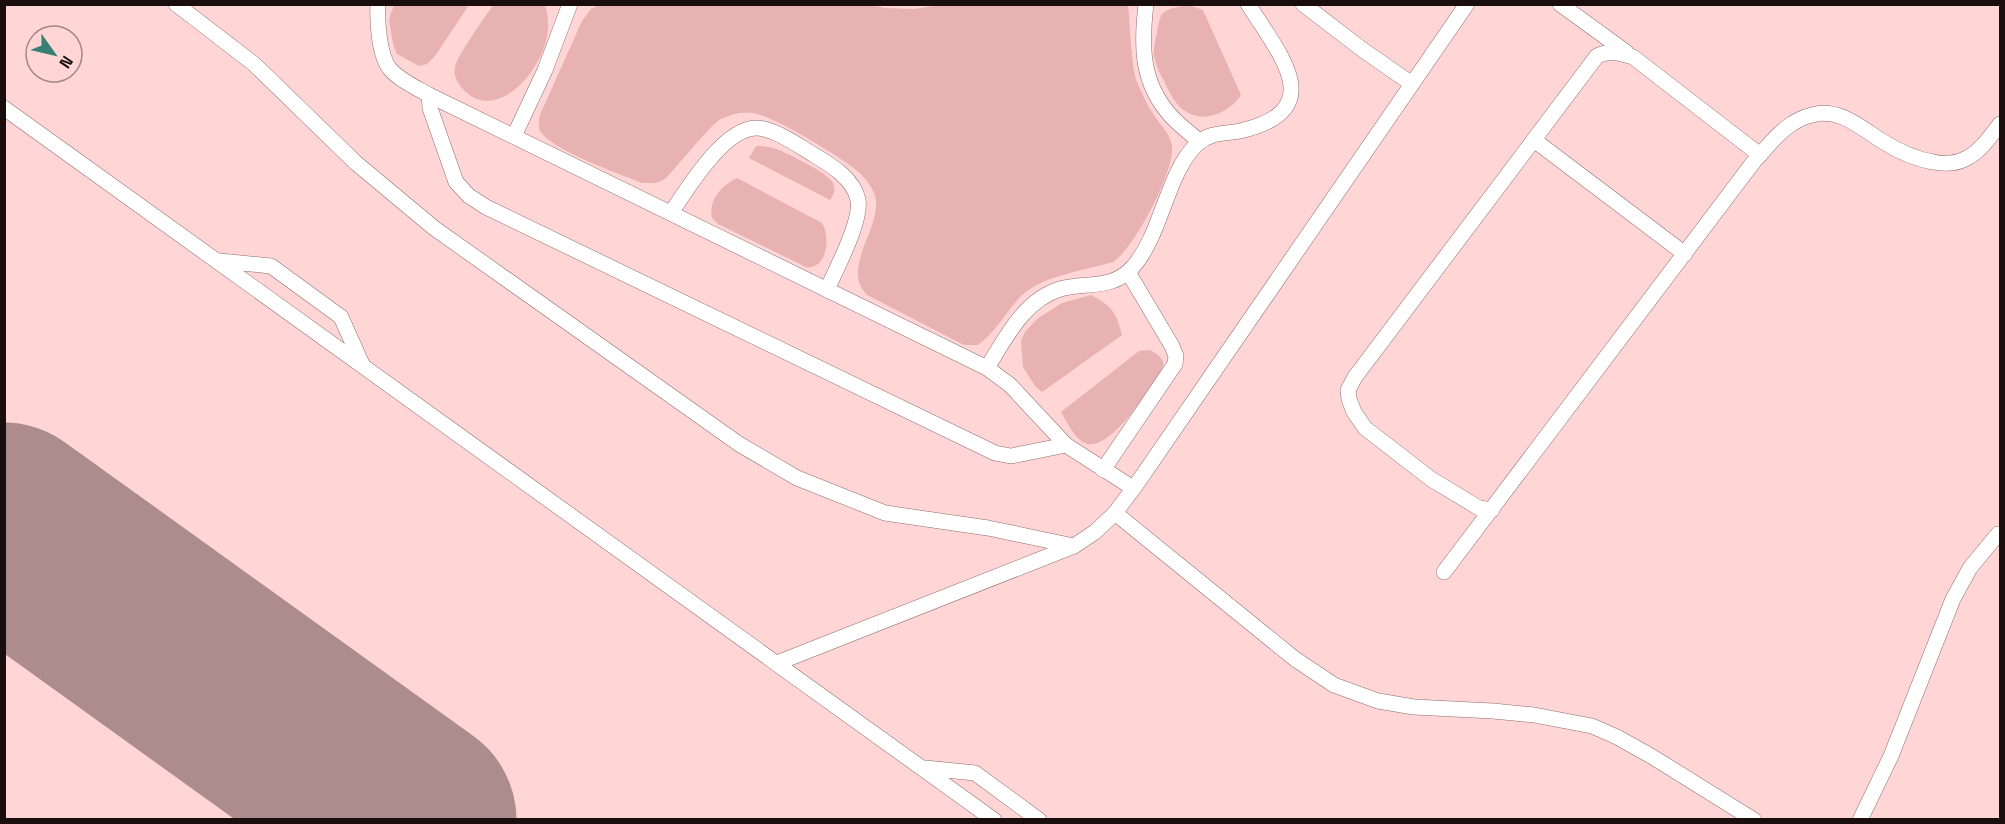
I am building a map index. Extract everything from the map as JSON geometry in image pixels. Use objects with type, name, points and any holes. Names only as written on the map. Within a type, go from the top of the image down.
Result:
[{"type":"lane","points":[[176,4],[254,64],[356,162],[435,228],[749,450],[796,478],[885,513],[988,528],[1074,546]]},
{"type":"lane","points":[[378,4],[377,27],[389,68],[429,95],[987,368],[1010,385],[1066,445],[1133,488]]},
{"type":"lane","points":[[514,136],[546,70],[570,4]]},
{"type":"lane","points":[[1146,4],[1142,48],[1149,81],[1160,103],[1171,117],[1199,141]]},
{"type":"lane","points":[[987,368],[1020,317],[1039,300],[1059,290],[1100,286],[1119,279],[1128,272],[1146,247],[1183,163],[1199,141],[1210,135],[1239,131],[1270,122],[1280,114],[1291,94],[1292,83],[1288,68],[1248,4]]},
{"type":"lane","points":[[1303,4],[1412,84]]},
{"type":"lane","points":[[777,663],[1074,546],[1095,532],[1115,513],[1467,4]]},
{"type":"lane","points":[[1560,4],[1760,155]]},
{"type":"lane","points":[[1492,510],[1479,508],[1431,479],[1365,428],[1354,412],[1348,390],[1355,376],[1597,56],[1606,52],[1633,57]]},
{"type":"lane","points":[[429,95],[430,108],[456,182],[469,196],[486,207],[995,453],[1011,456],[1066,445]]},
{"type":"lane","points":[[4,108],[994,819]]},
{"type":"lane","points":[[1444,572],[1779,133],[1812,114],[1830,113],[1848,118],[1907,154],[1938,163],[1952,164],[1964,160],[1977,151],[2001,124]]},
{"type":"lane","points":[[671,213],[724,143],[738,133],[757,128],[782,136],[834,167],[852,185],[858,200],[857,219],[827,290]]},
{"type":"lane","points":[[1534,140],[1685,254]]},
{"type":"lane","points":[[217,261],[271,266],[341,316],[363,366]]},
{"type":"lane","points":[[1103,470],[1175,364],[1176,356],[1172,346],[1128,272]]},
{"type":"lane","points":[[1115,513],[1295,659],[1334,685],[1378,702],[1414,707],[1534,715],[1592,726],[1626,741],[1754,819]]},
{"type":"lane","points":[[1860,819],[1891,756],[1953,599],[1970,568],[1998,534]]},
{"type":"lane","points":[[923,768],[975,773],[1039,819]]},
{"type":"shaded area","points":[[394,4],[469,5],[435,56],[427,64],[419,66],[397,54],[389,19]]},
{"type":"shaded area","points":[[947,4],[1128,5],[1132,56],[1137,82],[1172,146],[1167,173],[1160,190],[1132,242],[1113,262],[1052,279],[1030,289],[1021,296],[978,345],[964,345],[867,295],[860,283],[858,271],[860,257],[875,216],[876,203],[873,191],[862,175],[844,161],[774,120],[748,113],[721,119],[665,179],[656,183],[642,183],[587,161],[557,146],[539,129],[539,117],[582,21],[591,9],[599,5],[870,5],[914,9]]},
{"type":"shaded area","points":[[493,5],[545,5],[548,28],[543,50],[527,78],[502,97],[488,101],[475,98],[462,88],[456,78],[455,70],[460,55]]},
{"type":"shaded area","points":[[1188,5],[1203,10],[1241,95],[1224,111],[1209,116],[1193,115],[1178,105],[1161,75],[1155,58],[1155,44],[1162,14]]},
{"type":"shaded area","points":[[756,146],[779,150],[824,174],[834,185],[834,192],[830,200],[749,158]]},
{"type":"shaded area","points":[[737,178],[822,223],[825,229],[826,244],[823,258],[819,263],[813,267],[806,267],[718,224],[712,218],[712,205],[717,194]]},
{"type":"shaded area","points":[[1091,295],[1112,310],[1122,335],[1042,392],[1035,386],[1023,367],[1021,341],[1025,332],[1037,319],[1062,303]]},
{"type":"shaded area","points":[[1150,350],[1162,359],[1163,367],[1128,417],[1104,440],[1093,444],[1079,439],[1061,412],[1139,351]]},
{"type":"runway","points":[[4,526],[413,820]]}]
